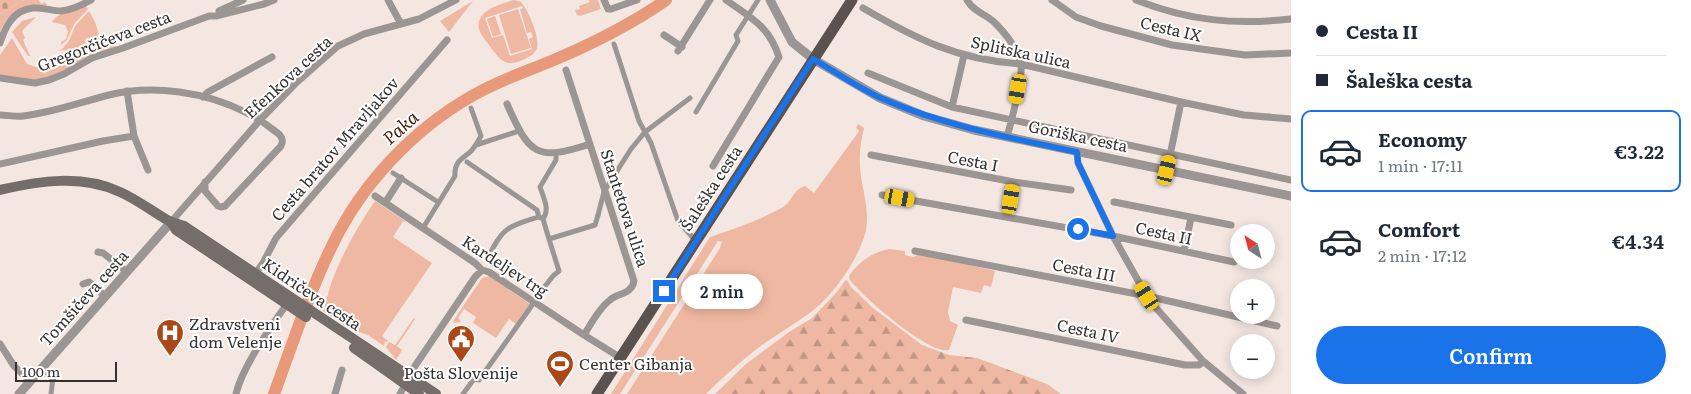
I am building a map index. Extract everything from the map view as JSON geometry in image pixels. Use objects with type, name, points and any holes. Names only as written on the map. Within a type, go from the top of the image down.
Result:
[{"type":"main road","name":"Šaleška cesta","points":[[597,394],[852,0]]},
{"type":"main road","name":"Kidričeva cesta","points":[[0,190],[57,181],[88,181],[120,192],[171,222],[184,226],[253,277],[407,380],[436,394]]},
{"type":"main road","name":"Kidričeva cesta","points":[[407,380],[419,394]]},
{"type":"street","points":[[0,43],[4,30],[10,20],[22,11],[34,8],[62,11],[91,0]]},
{"type":"street","points":[[210,16],[243,0]]},
{"type":"street","name":"Gregorčičeva cesta","points":[[0,78],[35,82],[49,80],[92,58],[210,16],[274,0]]},
{"type":"street","name":"Efenkova cesta","points":[[171,222],[260,120],[295,84],[338,46],[364,34],[427,15],[456,0]]},
{"type":"street","points":[[604,0],[608,9],[637,0]]},
{"type":"street","points":[[664,35],[680,49],[710,0]]},
{"type":"street","points":[[713,166],[779,57],[774,42],[765,29],[726,0]]},
{"type":"street","points":[[696,112],[738,41],[736,35],[758,0]]},
{"type":"street","name":"Goriška cesta","points":[[770,0],[792,42],[813,59],[880,98],[924,116],[974,130],[1291,196]]},
{"type":"street","points":[[967,0],[971,6],[992,20],[1012,41],[1021,64],[1012,121],[1007,137]]},
{"type":"street","name":"Cesta IX","points":[[1052,0],[1076,17],[1101,26],[1172,45],[1245,55],[1291,53]]},
{"type":"street","points":[[1136,0],[1182,15],[1215,21],[1291,19]]},
{"type":"street","points":[[389,2],[401,24]]},
{"type":"street","name":"Splitska ulica","points":[[863,8],[927,43],[964,55],[995,62],[1021,64],[1244,115],[1291,119]]},
{"type":"street","name":"Cesta bratov Mravljakov","points":[[253,277],[263,263],[276,238],[447,40]]},
{"type":"street","points":[[614,44],[639,121],[651,142],[678,221],[696,241]]},
{"type":"street","points":[[952,107],[964,55]]},
{"type":"street","points":[[203,98],[208,92],[272,57]]},
{"type":"street","name":"Stantetova ulica","points":[[566,70],[634,284],[629,290],[609,300],[584,335]]},
{"type":"street","points":[[868,72],[952,107],[1291,180]]},
{"type":"street","points":[[0,115],[22,116],[127,91],[162,90],[203,98],[246,112],[279,134],[283,141],[280,146],[225,206],[218,206],[205,191],[204,182]]},
{"type":"street","points":[[127,91],[134,136],[148,170]]},
{"type":"street","points":[[549,239],[595,225],[604,192],[631,149],[645,132],[690,98]]},
{"type":"street","points":[[1167,170],[1181,102]]},
{"type":"street","points":[[507,104],[519,132],[526,142],[537,150],[556,153],[590,144]]},
{"type":"street","points":[[423,228],[454,176],[454,168],[464,155],[469,153],[481,136],[471,108]]},
{"type":"street","points":[[475,145],[519,132]]},
{"type":"street","points":[[0,164],[134,136]]},
{"type":"street","points":[[1077,152],[1078,163],[1113,236],[1147,296],[1203,361],[1243,394]]},
{"type":"street","points":[[541,218],[547,213],[547,209],[540,187],[556,160],[556,153]]},
{"type":"street","name":"Cesta I","points":[[871,155],[1014,182],[1071,190]]},
{"type":"street","name":"Kardeljev trg","points":[[463,394],[474,379],[479,380],[552,276],[562,272],[537,210],[467,162]]},
{"type":"street","points":[[393,173],[438,202]]},
{"type":"street","points":[[385,202],[401,178]]},
{"type":"street","points":[[1008,216],[1014,182]]},
{"type":"street","name":"Cesta II","points":[[882,195],[1008,216],[1230,261]]},
{"type":"street","name":"Kardeljev trg","points":[[375,196],[475,263],[482,270],[489,272],[543,312],[621,358]]},
{"type":"street","points":[[1114,202],[1230,225]]},
{"type":"street","name":"Kardeljev trg","points":[[487,260],[494,245],[512,225],[541,218]]},
{"type":"street","points":[[1184,251],[1191,218]]},
{"type":"street","name":"Tomšičeva cesta","points":[[19,394],[171,222]]},
{"type":"street","name":"Cesta III","points":[[914,251],[1147,296],[1277,326]]},
{"type":"street","points":[[98,252],[103,253],[126,271]]},
{"type":"street","points":[[400,394],[414,366],[475,277],[482,270]]},
{"type":"street","points":[[83,284],[89,282],[105,296]]},
{"type":"street","points":[[236,394],[238,384],[250,362],[289,301]]},
{"type":"street","name":"Cesta IV","points":[[966,320],[1185,365],[1199,364],[1203,361]]},
{"type":"street","points":[[0,344],[14,366],[30,381]]},
{"type":"street","points":[[41,369],[53,378],[51,394]]},
{"type":"street","points":[[335,394],[342,370]]},
{"type":"green space","points":[[0,0],[24,0],[0,14]]},
{"type":"green space","points":[[24,0],[39,0],[41,4],[45,2],[47,5],[15,13],[9,17],[0,32],[0,14]]},
{"type":"green space","points":[[514,0],[521,2],[530,17],[537,37],[537,48],[531,56],[517,62],[508,63],[496,55],[481,34],[479,25],[480,19],[489,10]],"holes":[[[522,6],[523,8],[520,9],[527,33],[531,32],[533,37],[529,39],[532,49],[510,56],[503,35],[492,38],[485,18]]]},
{"type":"green space","points":[[589,0],[598,0],[601,9],[580,16],[577,15],[575,10],[580,9],[579,6],[590,2]]},
{"type":"green space","points":[[473,1],[449,32],[440,21]]},
{"type":"green space","points":[[86,6],[88,9],[74,24],[67,40],[61,45],[61,42],[66,39],[68,32],[65,25],[52,22],[62,14]]},
{"type":"green space","points":[[518,9],[531,48],[511,54],[499,15]]},
{"type":"green space","points":[[89,11],[95,22],[102,44],[60,51],[69,41],[75,26]]},
{"type":"green space","points":[[495,16],[501,34],[493,37],[487,19]]},
{"type":"green space","points":[[36,17],[22,31],[25,38],[23,40],[30,56],[28,56],[12,32],[22,21]]},
{"type":"green space","points":[[12,38],[27,64],[36,67],[60,63],[58,54],[74,50],[98,46],[122,47],[63,73],[37,80],[0,75],[0,55]]},
{"type":"green space","points":[[858,124],[864,128],[860,147],[860,161],[867,214],[866,230],[858,252],[845,275],[820,305],[751,353],[706,394],[627,394],[720,248],[722,242],[718,241],[620,394],[611,394],[710,237],[774,212],[789,202],[797,190],[805,186],[814,193],[859,131],[856,128]]},
{"type":"green space","points":[[375,201],[408,223],[403,221],[393,237],[432,263],[382,336],[388,341],[385,341],[384,346],[368,335],[350,329],[323,311],[341,260]]},
{"type":"green space","points":[[889,249],[905,251],[905,255],[914,257],[920,253],[995,271],[991,287],[984,285],[981,293],[953,287],[948,312],[950,321],[958,325],[949,350],[927,344],[912,335],[868,299],[850,280],[849,276],[871,255]]},
{"type":"green space","points":[[489,276],[530,304],[516,324],[509,319],[496,338],[473,323],[476,317],[464,309],[458,318],[461,321],[455,323],[453,321],[482,278]]},
{"type":"green space","points":[[847,280],[851,287],[873,308],[922,345],[949,355],[977,358],[1047,384],[1061,394],[715,394],[746,364],[789,332],[812,318]]},
{"type":"green space","points":[[414,318],[397,346],[402,350],[396,360],[386,347],[389,342],[395,345]]},
{"type":"waterway","name":"Paka","points":[[274,394],[296,332],[329,251],[352,210],[383,169],[401,150],[440,117],[483,90],[595,42],[666,0]]},
{"type":"place","name":"Zdravstveni dom Velenje","points":[[170,357]]},
{"type":"place","name":"Pošta Slovenije","points":[[461,363]]},
{"type":"place","name":"Center Gibanja","points":[[560,388]]},
{"type":"route","points":[[664,291],[813,59],[880,98],[924,116],[974,130],[1077,152],[1078,163],[1113,236],[1078,229]]}]
